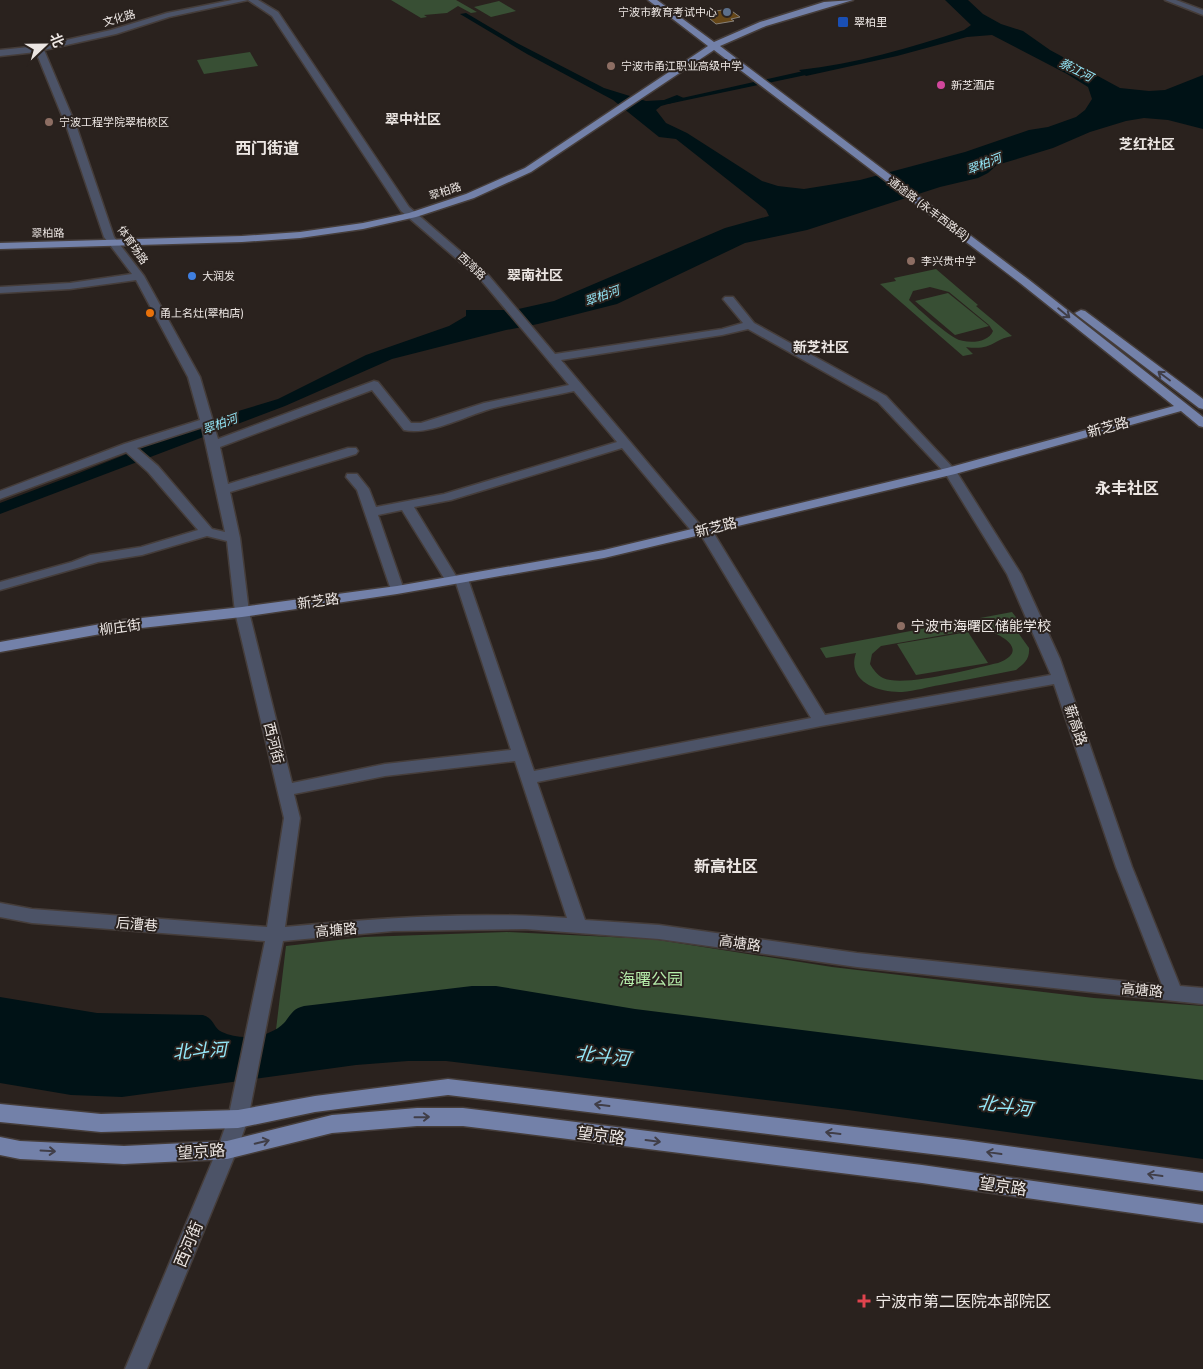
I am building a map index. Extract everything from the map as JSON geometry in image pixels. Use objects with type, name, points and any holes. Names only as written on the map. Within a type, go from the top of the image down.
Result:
[{"type":"main road","name":"通途路 (永丰西路段)","points":[[650,0],[663,3],[931,205],[1202,400]]},
{"type":"main road","name":"翠柏路","points":[[0,239],[242,240],[300,235],[363,226],[470,196],[528,170],[562,149],[606,113],[715,41],[760,20],[829,0]]},
{"type":"main road","name":"翠柏路","points":[[715,41],[828,4],[849,0]]},
{"type":"main road","name":"通途路 (永丰西路段)","points":[[931,205],[1203,423]]},
{"type":"main road","name":"翠柏路","points":[[0,246],[112,240]]},
{"type":"main road","name":"新芝路","points":[[242,612],[398,590],[604,554],[950,471],[1182,407]]},
{"type":"main road","name":"柳庄街","points":[[0,647],[123,625],[242,612]]},
{"type":"main road","name":"望京路","points":[[0,1112],[101,1123],[238,1119],[315,1104],[448,1088],[964,1149],[1203,1182]]},
{"type":"main road","name":"望京路","points":[[0,1146],[20,1150],[124,1155],[227,1150],[332,1124],[417,1117],[463,1117],[922,1174],[1203,1214]]},
{"type":"street","name":"文化路","points":[[0,53],[39,49],[113,32],[167,15],[244,0]]},
{"type":"street","name":"西湾路","points":[[252,0],[275,14],[409,212],[466,260],[512,308],[575,387],[702,530],[821,721]]},
{"type":"street","points":[[1169,0],[1203,13]]},
{"type":"street","name":"体育场路","points":[[39,49],[72,128],[112,240],[139,276],[194,377],[208,421],[213,445]]},
{"type":"street","points":[[0,290],[48,290],[59,286],[97,284],[139,276]]},
{"type":"street","points":[[551,358],[722,332],[750,325],[729,299]]},
{"type":"street","name":"薪高路","points":[[750,325],[882,399],[950,471],[1014,574],[1053,659],[1124,867],[1174,993]]},
{"type":"street","points":[[213,445],[374,385],[408,427],[422,427],[488,406],[575,387]]},
{"type":"street","points":[[0,495],[131,450],[208,421]]},
{"type":"street","points":[[372,512],[446,497],[624,444]]},
{"type":"street","name":"西河街","points":[[137,1369],[238,1119],[275,935],[292,818],[242,612],[233,538],[213,445]]},
{"type":"street","points":[[131,450],[153,469],[207,532]]},
{"type":"street","points":[[223,490],[352,451]]},
{"type":"street","points":[[352,477],[363,489],[398,590]]},
{"type":"street","points":[[406,505],[456,580],[520,755],[578,926]]},
{"type":"street","points":[[0,586],[77,566],[95,558],[127,554],[207,532],[233,538]]},
{"type":"street","points":[[528,778],[821,721],[1060,678]]},
{"type":"street","points":[[286,790],[385,770],[520,755]]},
{"type":"street","name":"后漕巷","points":[[0,910],[32,916],[275,935]]},
{"type":"street","name":"高塘路","points":[[275,935],[393,924],[525,922],[658,932],[857,960],[1203,996]]},
{"type":"green space","points":[[391,0],[456,0],[477,12],[471,13],[458,6],[447,13],[424,15],[427,17],[421,18]]},
{"type":"green space","points":[[499,1],[516,11],[491,17],[474,7]]},
{"type":"green space","points":[[250,52],[258,66],[204,74],[197,60]]},
{"type":"green space","points":[[936,269],[1012,336],[981,348],[966,347],[973,354],[963,356],[880,284],[896,281],[894,278]],"holes":[[[930,287],[949,292],[989,325],[993,331],[990,335],[976,342],[959,340],[938,326],[909,300],[913,291]]]},
{"type":"green space","points":[[948,293],[989,326],[955,335],[915,301]]},
{"type":"green space","points":[[1012,612],[1019,621],[1003,625],[1019,634],[1029,648],[1029,655],[1022,666],[1016,670],[917,690],[893,692],[875,688],[860,678],[854,663],[856,653],[826,658],[820,648]],"holes":[[[977,629],[985,630],[1008,641],[1012,647],[1012,652],[1008,658],[998,663],[956,673],[906,681],[883,678],[877,674],[870,664],[872,654],[881,646]]]},
{"type":"green space","points":[[968,632],[988,663],[916,675],[897,644]]},
{"type":"green space","name":"海曙公园","points":[[507,932],[652,939],[832,967],[1094,998],[1203,1006],[1203,1083],[275,1038],[286,946],[364,937]]},
{"type":"water","points":[[945,0],[968,0],[983,14],[1001,24],[1023,31],[1050,50],[1120,88],[1149,91],[1165,90],[1203,75],[1203,129],[1168,120],[1144,118],[1126,121],[1090,132],[1053,148],[997,165],[988,173],[978,178],[940,187],[807,230],[745,243],[617,304],[392,359],[285,406],[0,514],[0,503],[225,415],[278,399],[366,355],[449,326],[466,316],[466,310],[514,310],[554,301],[725,228],[769,216],[766,210],[676,139],[659,137],[613,100],[527,54],[460,14],[466,13],[517,43],[604,88],[646,101],[664,100],[677,95],[686,99],[661,106],[656,110],[666,123],[687,133],[762,181],[778,186],[804,189],[860,180],[965,152],[1029,130],[1048,127],[1076,117],[1085,110],[1092,99],[1088,87],[992,35],[967,37],[897,56],[806,76],[799,70],[841,64],[882,54],[964,30],[971,25]]},
{"type":"water","name":"北斗河","points":[[472,986],[496,986],[635,1009],[1203,1080],[1203,1159],[848,1110],[446,1061],[408,1061],[356,1065],[122,1097],[71,1095],[0,1083],[0,997],[97,1013],[203,1015],[210,1019],[222,1032],[246,1037],[271,1032],[284,1023],[294,1011],[304,1006]]},
{"type":"building","name":"宁波市教育考试中心","points":[[729,9],[740,17],[731,19],[734,21],[716,24],[703,13]]},
{"type":"waterway","points":[[668,102],[817,70]]},
{"type":"place","name":"宁波市教育考试中心","points":[[727,12]]},
{"type":"place","name":"翠柏里","points":[[843,22]]},
{"type":"place","name":"宁波市甬江职业高级中学","points":[[611,66]]},
{"type":"place","name":"新芝酒店","points":[[941,85]]},
{"type":"place","name":"宁波工程学院翠柏校区","points":[[49,122]]},
{"type":"place","name":"李兴贵中学","points":[[911,261]]},
{"type":"place","name":"大润发","points":[[192,276]]},
{"type":"place","name":"甬上名灶(翠柏店)","points":[[150,313]]},
{"type":"place","name":"宁波市海曙区储能学校","points":[[901,626]]},
{"type":"place","name":"宁波市第二医院本部院区","points":[[864,1301]]},
{"type":"district","name":"翠中社区","points":[[413,119]]},
{"type":"district","name":"芝红社区","points":[[1147,144]]},
{"type":"district","name":"西门街道","points":[[267,148]]},
{"type":"district","name":"翠南社区","points":[[535,275]]},
{"type":"district","name":"新芝社区","points":[[821,347]]},
{"type":"district","name":"永丰社区","points":[[1127,488]]},
{"type":"district","name":"新高社区","points":[[726,866]]},
{"type":"water label","name":"蔡江河","points":[[1076,70]]},
{"type":"water label","name":"翠柏河","points":[[984,164]]},
{"type":"water label","name":"翠柏河","points":[[602,296]]},
{"type":"water label","name":"翠柏河","points":[[220,424]]}]
